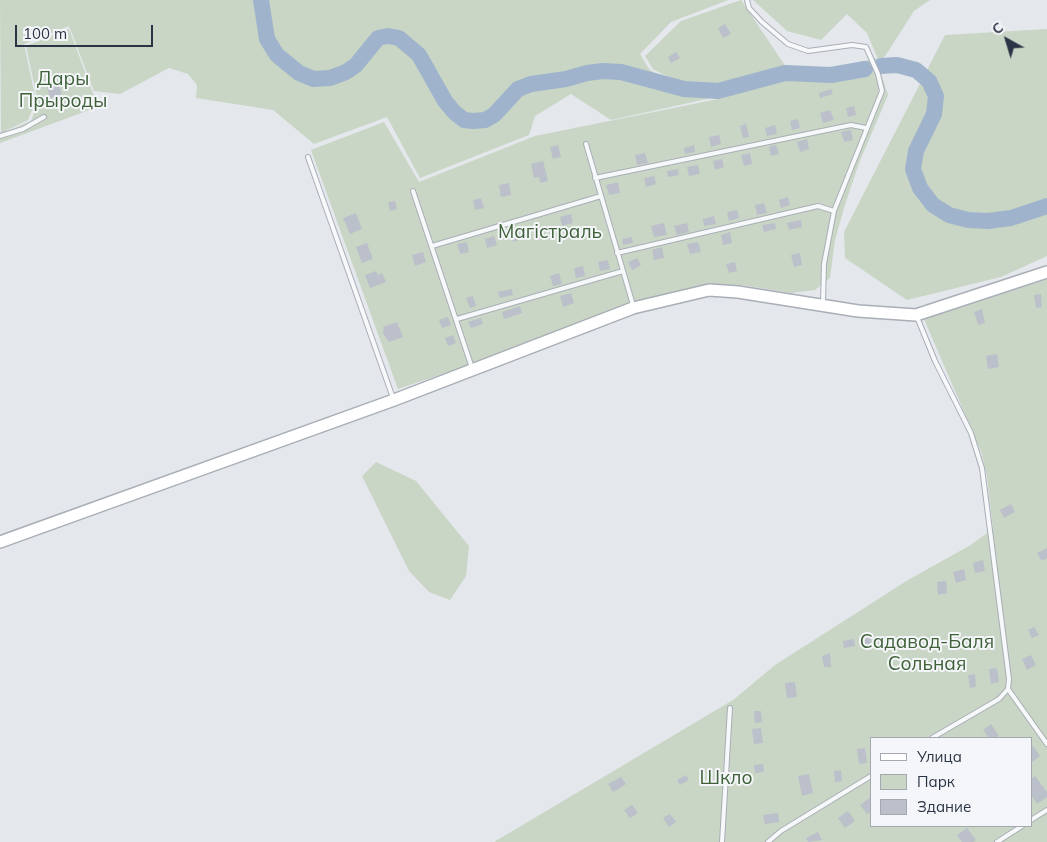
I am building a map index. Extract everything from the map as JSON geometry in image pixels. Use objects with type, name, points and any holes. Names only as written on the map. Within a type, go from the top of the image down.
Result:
[{"type":"street","points":[[0,542],[394,400],[634,308],[709,290],[738,292],[858,311],[916,315],[1047,272]]},
{"type":"lane","points":[[747,0],[749,8],[762,22],[788,44],[808,51],[852,45],[866,47],[878,74],[882,91],[834,211],[824,264],[823,305]]},
{"type":"lane","points":[[0,136],[23,130],[44,117]]},
{"type":"lane","points":[[595,178],[851,125],[866,128]]},
{"type":"lane","points":[[586,144],[634,308]]},
{"type":"lane","points":[[308,157],[394,400]]},
{"type":"lane","points":[[413,191],[473,370]]},
{"type":"lane","points":[[432,246],[601,196]]},
{"type":"lane","points":[[617,253],[818,206],[834,211]]},
{"type":"lane","points":[[457,319],[622,271]]},
{"type":"lane","points":[[916,315],[935,361],[971,433],[982,468],[1009,679],[1008,689],[999,699],[934,737]]},
{"type":"lane","points":[[1008,689],[1047,744]]},
{"type":"lane","points":[[722,842],[730,708]]},
{"type":"lane","points":[[768,842],[870,777]]},
{"type":"lane","points":[[1032,819],[1047,810]]},
{"type":"lane","points":[[997,842],[1020,827]]},
{"type":"green space","points":[[0,0],[728,0],[671,22],[640,54],[649,69],[659,76],[691,87],[718,88],[725,95],[611,120],[571,94],[535,116],[529,135],[420,178],[387,117],[314,144],[273,110],[196,98],[197,85],[188,74],[169,68],[120,94],[94,91],[69,26],[24,44],[36,101],[28,120],[1,133]]},
{"type":"green space","name":"Магістраль","points":[[741,0],[786,67],[823,71],[876,58],[888,95],[859,163],[844,208],[835,240],[830,278],[815,290],[791,293],[742,285],[697,287],[640,300],[484,360],[398,389],[311,150],[384,122],[419,182],[535,136],[728,97],[719,87],[690,84],[662,74],[653,69],[645,56],[681,21]]},
{"type":"green space","points":[[753,0],[930,0],[914,11],[880,64],[867,33],[847,14],[821,40],[787,31]]},
{"type":"green space","name":"Дары Прыроды","points":[[69,29],[94,96],[100,106],[0,143],[0,134],[31,121],[38,102],[26,46]]},
{"type":"green space","points":[[1047,29],[1047,256],[1001,277],[907,300],[845,258],[844,232],[945,35]]},
{"type":"green space","points":[[1047,279],[1047,842],[494,842],[733,700],[775,665],[908,580],[969,546],[993,529],[987,477],[982,454],[924,319]]},
{"type":"green space","points":[[376,462],[416,481],[469,546],[466,576],[450,600],[429,592],[409,571],[362,476]]},
{"type":"building","points":[[725,24],[731,34],[723,38],[718,28]]},
{"type":"building","points":[[676,52],[680,58],[671,63],[668,57]]},
{"type":"building","points":[[58,81],[62,94],[50,98],[46,85]]},
{"type":"building","points":[[831,89],[833,94],[820,98],[819,93]]},
{"type":"building","points":[[854,106],[856,115],[848,117],[846,108]]},
{"type":"building","points":[[830,110],[834,120],[823,123],[820,113]]},
{"type":"building","points":[[798,119],[800,128],[792,130],[790,121]]},
{"type":"building","points":[[746,124],[749,137],[743,138],[740,126]]},
{"type":"building","points":[[775,125],[777,134],[767,136],[765,128]]},
{"type":"building","points":[[851,130],[853,140],[844,142],[841,132]]},
{"type":"building","points":[[719,135],[721,144],[711,147],[709,137]]},
{"type":"building","points":[[807,139],[809,149],[800,152],[797,142]]},
{"type":"building","points":[[558,145],[561,157],[553,159],[550,147]]},
{"type":"building","points":[[694,145],[695,152],[685,154],[684,148]]},
{"type":"building","points":[[776,145],[779,154],[771,156],[769,147]]},
{"type":"building","points":[[645,153],[648,163],[637,165],[635,155]]},
{"type":"building","points":[[750,153],[752,164],[744,166],[741,155]]},
{"type":"building","points":[[722,159],[724,167],[715,170],[713,161]]},
{"type":"building","points":[[543,161],[548,181],[540,183],[539,177],[534,178],[531,164]]},
{"type":"building","points":[[698,165],[700,174],[689,176],[687,167]]},
{"type":"building","points":[[678,169],[679,175],[668,177],[667,171]]},
{"type":"building","points":[[654,176],[656,184],[646,187],[644,178]]},
{"type":"building","points":[[618,182],[620,193],[609,195],[606,185]]},
{"type":"building","points":[[509,183],[511,195],[501,197],[499,185]]},
{"type":"building","points":[[788,197],[790,205],[781,208],[779,200]]},
{"type":"building","points":[[481,198],[484,208],[475,210],[473,200]]},
{"type":"building","points":[[395,201],[397,209],[390,211],[388,202]]},
{"type":"building","points":[[764,203],[767,213],[757,215],[755,205]]},
{"type":"building","points":[[737,210],[739,218],[729,221],[727,212]]},
{"type":"building","points":[[356,213],[362,229],[350,234],[343,218]]},
{"type":"building","points":[[571,214],[573,223],[562,226],[560,217]]},
{"type":"building","points":[[714,216],[716,224],[704,226],[703,219]]},
{"type":"building","points":[[801,220],[802,227],[789,230],[787,223]]},
{"type":"building","points":[[664,223],[667,235],[654,237],[651,226]]},
{"type":"building","points":[[687,223],[689,232],[677,235],[674,226]]},
{"type":"building","points":[[775,223],[776,229],[764,232],[762,225]]},
{"type":"building","points":[[518,229],[521,239],[513,242],[510,231]]},
{"type":"building","points":[[730,232],[732,243],[723,245],[721,235]]},
{"type":"building","points":[[494,236],[497,245],[487,248],[485,239]]},
{"type":"building","points":[[632,237],[633,243],[623,245],[622,239]]},
{"type":"building","points":[[467,242],[469,252],[460,254],[457,244]]},
{"type":"building","points":[[698,242],[701,252],[690,254],[687,244]]},
{"type":"building","points":[[367,243],[373,259],[362,263],[356,247]]},
{"type":"building","points":[[662,247],[664,258],[654,260],[652,250]]},
{"type":"building","points":[[423,252],[426,262],[415,266],[412,255]]},
{"type":"building","points":[[800,253],[802,265],[794,267],[791,255]]},
{"type":"building","points":[[637,258],[641,265],[632,270],[628,262]]},
{"type":"building","points":[[608,260],[610,269],[600,271],[598,262]]},
{"type":"building","points":[[735,262],[737,271],[729,273],[726,264]]},
{"type":"building","points":[[583,266],[585,276],[576,278],[574,268]]},
{"type":"building","points":[[376,271],[378,275],[382,273],[386,282],[370,288],[365,275]]},
{"type":"building","points":[[559,273],[562,284],[553,286],[550,276]]},
{"type":"building","points":[[512,289],[513,295],[500,298],[498,292]]},
{"type":"building","points":[[571,293],[574,303],[563,307],[560,296]]},
{"type":"building","points":[[1041,294],[1042,307],[1036,308],[1034,295]]},
{"type":"building","points":[[473,296],[476,306],[470,308],[466,298]]},
{"type":"building","points":[[520,306],[522,313],[504,319],[502,312]]},
{"type":"building","points":[[982,309],[985,323],[978,325],[974,312]]},
{"type":"building","points":[[448,317],[451,325],[442,328],[439,320]]},
{"type":"building","points":[[481,318],[483,324],[471,328],[468,322]]},
{"type":"building","points":[[397,322],[403,337],[389,342],[382,332],[384,331],[383,327]]},
{"type":"building","points":[[453,335],[456,343],[448,346],[445,338]]},
{"type":"building","points":[[997,354],[999,367],[988,369],[986,356]]},
{"type":"building","points":[[1011,504],[1015,512],[1004,518],[1000,510]]},
{"type":"building","points":[[1047,548],[1047,558],[1042,561],[1037,553]]},
{"type":"building","points":[[983,560],[985,571],[975,573],[973,563]]},
{"type":"building","points":[[964,569],[966,580],[956,583],[953,572]]},
{"type":"building","points":[[946,581],[947,593],[938,595],[937,582]]},
{"type":"building","points":[[1034,627],[1039,635],[1032,638],[1028,630]]},
{"type":"building","points":[[870,634],[872,646],[863,647],[861,635]]},
{"type":"building","points":[[854,639],[855,646],[844,648],[843,641]]},
{"type":"building","points":[[830,653],[831,667],[824,667],[822,656]]},
{"type":"building","points":[[1031,655],[1036,665],[1027,670],[1022,659]]},
{"type":"building","points":[[997,668],[999,682],[991,684],[989,669]]},
{"type":"building","points":[[975,674],[976,687],[970,688],[968,675]]},
{"type":"building","points":[[795,682],[797,697],[787,698],[785,683]]},
{"type":"building","points":[[754,711],[761,711],[762,722],[755,723]]},
{"type":"building","points":[[991,724],[999,736],[988,737],[983,730]]},
{"type":"building","points":[[761,728],[763,743],[754,744],[752,729]]},
{"type":"building","points":[[1032,747],[1040,756],[1032,762]]},
{"type":"building","points":[[865,748],[867,763],[859,764],[857,749]]},
{"type":"building","points":[[763,764],[764,772],[755,773],[754,765]]},
{"type":"building","points":[[841,770],[842,781],[835,782],[834,771]]},
{"type":"building","points":[[809,774],[813,793],[802,796],[798,776]]},
{"type":"building","points":[[686,775],[689,780],[680,785],[677,780]]},
{"type":"building","points":[[1035,776],[1047,792],[1047,797],[1037,804],[1032,796],[1032,778]]},
{"type":"building","points":[[621,777],[626,784],[613,792],[608,784]]},
{"type":"building","points":[[870,798],[870,812],[867,814],[860,805]]},
{"type":"building","points":[[632,805],[638,813],[630,818],[624,810]]},
{"type":"building","points":[[848,811],[855,821],[845,828],[838,818]]},
{"type":"building","points":[[778,813],[779,822],[765,824],[763,815]]},
{"type":"building","points":[[670,814],[676,822],[669,827],[663,818]]},
{"type":"building","points":[[967,828],[976,840],[973,842],[962,842],[957,835]]},
{"type":"building","points":[[818,832],[822,840],[808,842],[806,838]]},
{"type":"waterway","points":[[261,0],[267,39],[277,55],[299,73],[314,79],[330,78],[346,72],[356,65],[378,38],[388,36],[399,38],[419,55],[445,101],[464,120],[485,120],[494,115],[518,89],[531,84],[566,79],[587,73],[603,71],[621,72],[684,89],[718,91],[785,73],[831,75],[865,69]]},
{"type":"waterway","points":[[881,66],[897,65],[916,70],[929,81],[936,96],[934,114],[916,151],[913,169],[920,188],[933,205],[949,215],[968,220],[988,221],[1011,218],[1047,206]]},
{"type":"park label","name":"Садавод-Баля Сольная","points":[[927,653]]},
{"type":"park label","name":"Шкло","points":[[726,778]]}]
